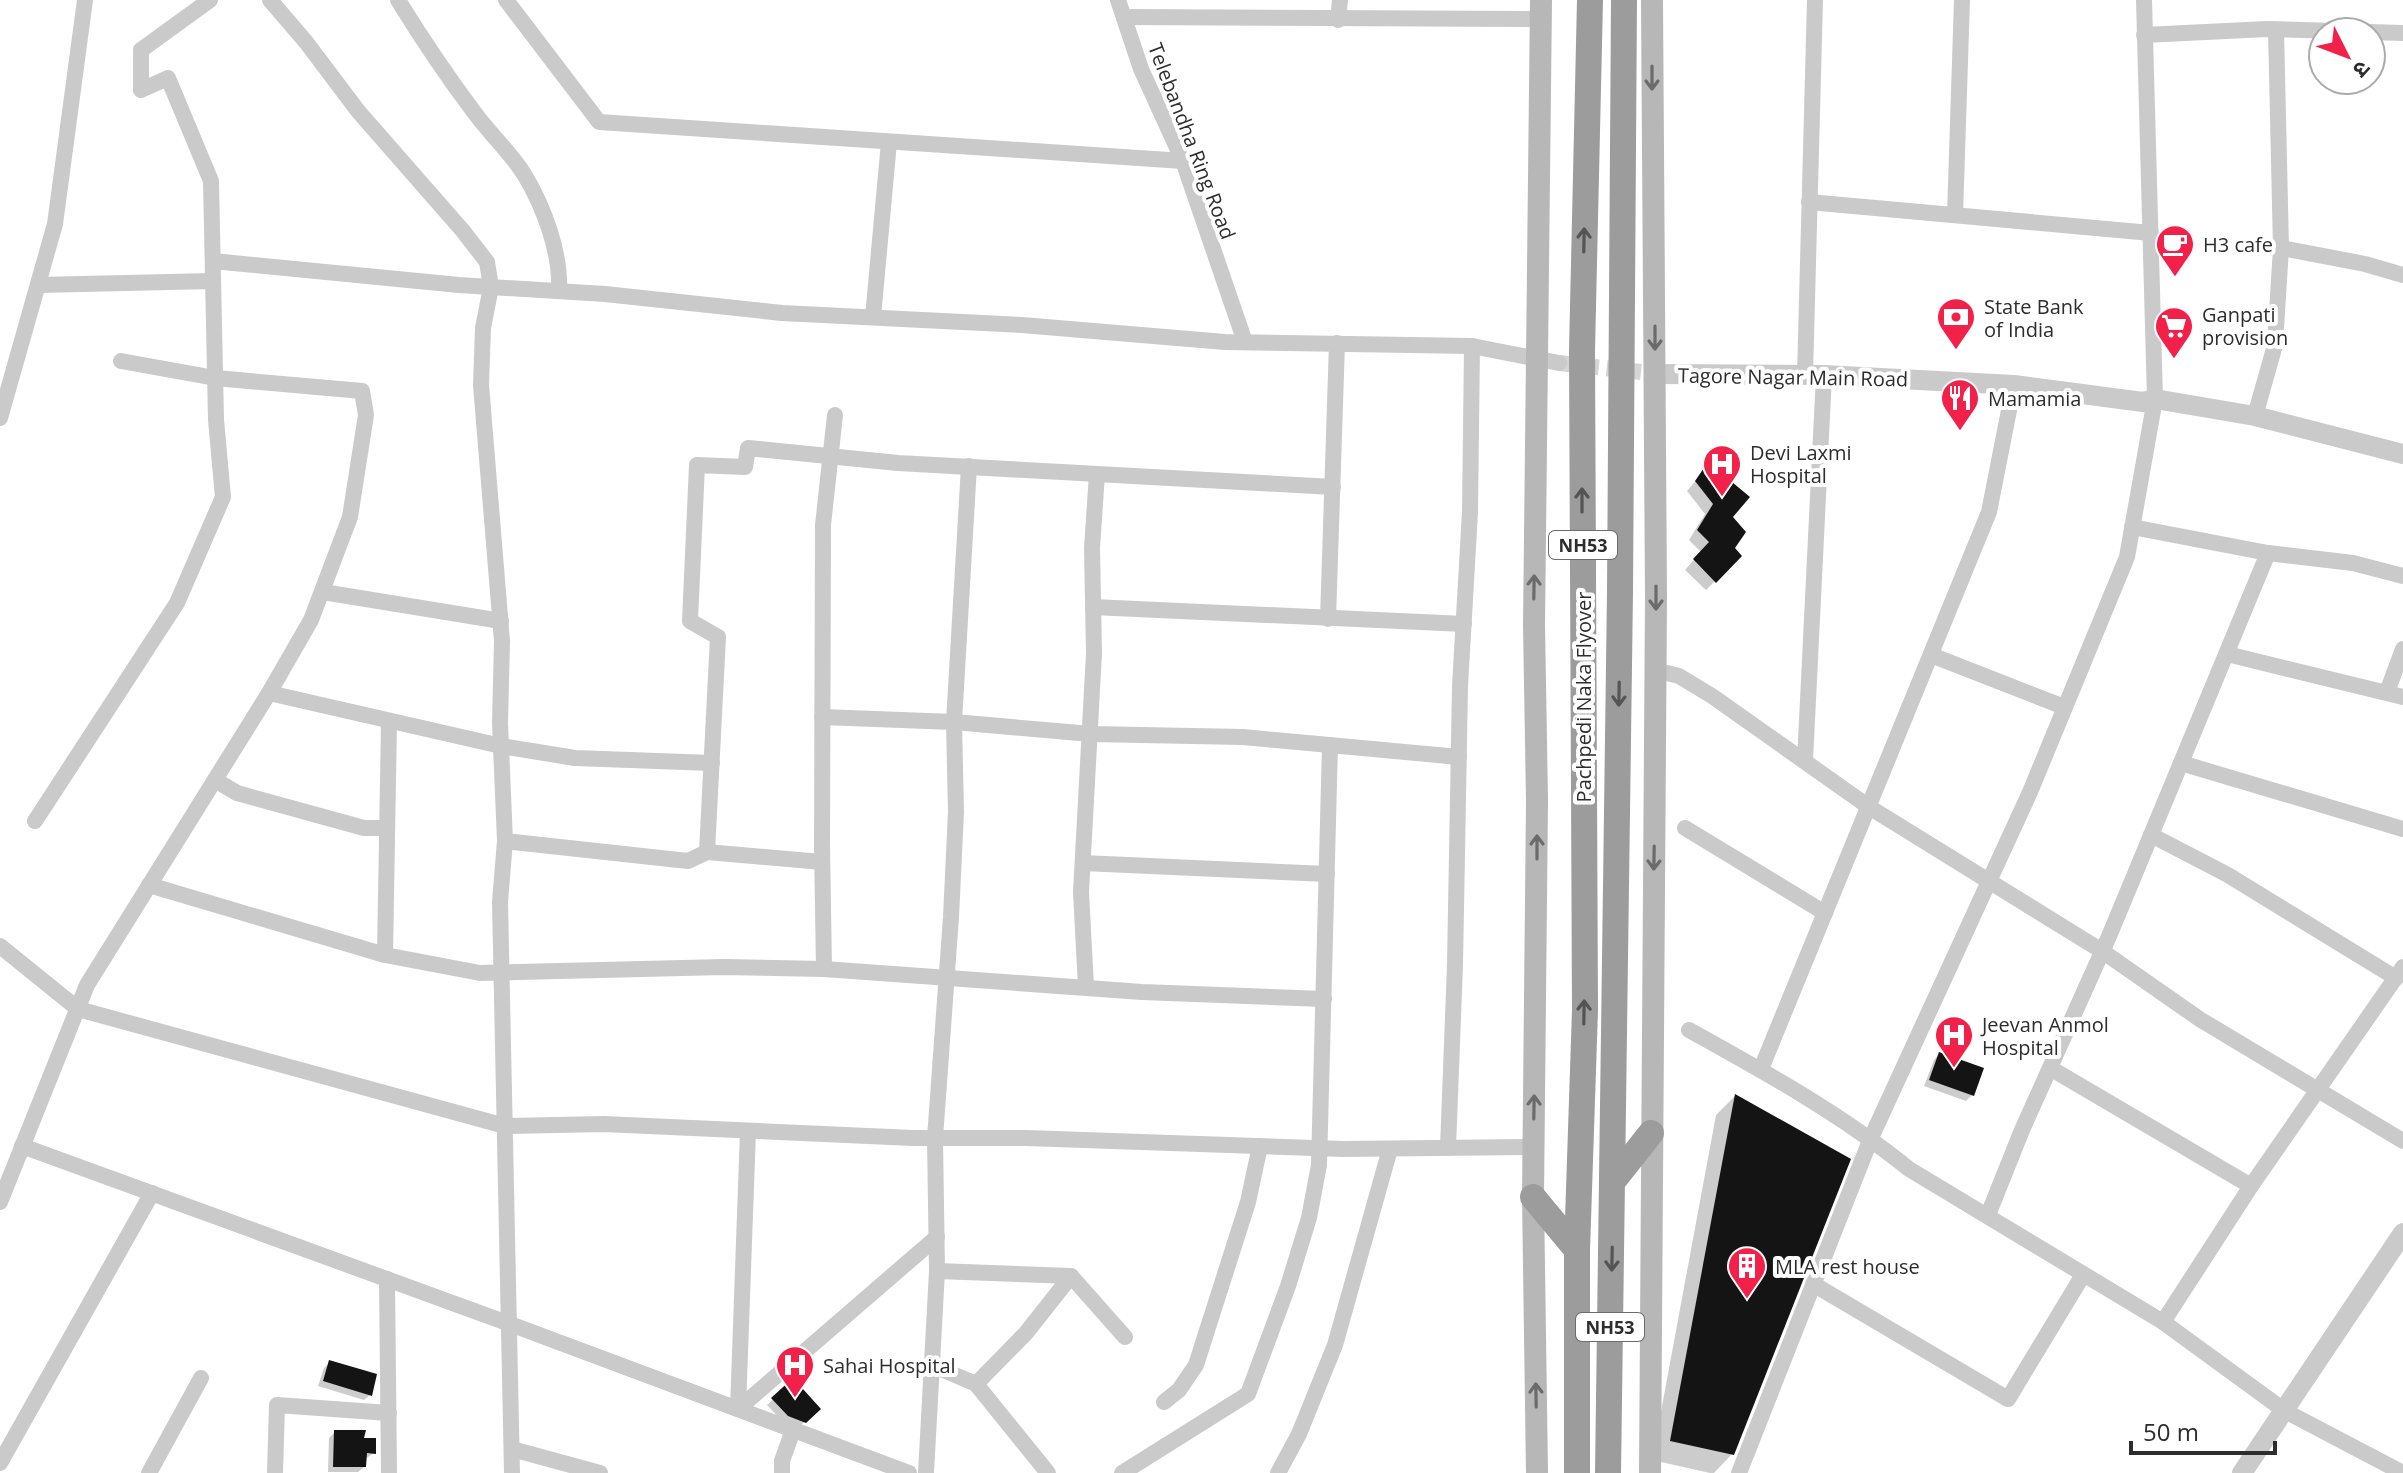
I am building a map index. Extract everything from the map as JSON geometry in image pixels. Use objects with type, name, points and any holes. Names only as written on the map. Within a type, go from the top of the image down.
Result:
[{"type":"highway","name":"Pachpedi Naka Flyover","points":[[1577,1250],[1585,995],[1582,351],[1590,0]]},
{"type":"highway","name":"Pachpedi Naka Flyover","points":[[1613,1181],[1624,0]]},
{"type":"highway","points":[[1613,1181],[1651,1133]]},
{"type":"highway","name":"NH53","points":[[1608,1473],[1613,1181]]},
{"type":"highway","points":[[1533,1197],[1577,1250]]},
{"type":"highway","name":"NH53","points":[[1577,1250],[1577,1473]]},
{"type":"main road","points":[[1650,1473],[1655,670],[1648,373],[1652,0]]},
{"type":"main road","points":[[1537,1473],[1533,1197],[1537,832],[1534,625],[1548,361],[1537,223],[1540,9]]},
{"type":"street","points":[[0,418],[55,224],[85,0]]},
{"type":"street","points":[[35,821],[177,603],[223,497],[215,378],[211,181],[168,78],[141,90],[141,50],[210,0]]},
{"type":"street","points":[[270,0],[358,111],[487,262],[491,287],[483,328],[481,385],[501,621],[505,841],[500,902],[512,1473]]},
{"type":"street","points":[[398,0],[475,114],[524,175],[550,234],[560,274],[559,291]]},
{"type":"street","points":[[506,0],[599,122],[1183,161]]},
{"type":"street","name":"Telebandha Ring Road","points":[[1118,0],[1141,69],[1183,161],[1245,342]]},
{"type":"street","points":[[1338,20],[1340,0]]},
{"type":"street","points":[[1805,761],[1814,375],[1809,202],[1815,0]]},
{"type":"street","points":[[1955,215],[1962,0]]},
{"type":"street","points":[[1739,1473],[1871,1138],[2030,792],[2127,557],[2155,399],[2144,0]]},
{"type":"street","points":[[1124,17],[1211,8],[1338,20],[1540,9]]},
{"type":"street","points":[[2144,35],[2276,30],[2403,33]]},
{"type":"street","points":[[2255,416],[2275,345],[2281,248],[2276,30]]},
{"type":"street","points":[[873,317],[889,142]]},
{"type":"street","points":[[1809,202],[2151,233]]},
{"type":"street","points":[[2281,248],[2365,264],[2403,275]]},
{"type":"street","points":[[213,261],[782,313],[1022,325],[1245,342],[1472,346],[1548,361]]},
{"type":"street","points":[[38,285],[213,281]]},
{"type":"street","points":[[1328,619],[1337,343]]},
{"type":"street","points":[[1448,1148],[1459,757],[1470,512],[1472,346]]},
{"type":"street","points":[[0,1202],[87,985],[311,620],[350,517],[366,415],[362,391],[215,378],[121,361]]},
{"type":"street","name":"Tagore Nagar Main Road","points":[[1648,373],[1814,375],[2014,385],[2143,402],[2155,399],[2255,416],[2403,454]]},
{"type":"street","points":[[1761,1069],[1989,512],[2014,385]]},
{"type":"street","points":[[824,969],[823,525],[835,415]]},
{"type":"street","points":[[707,852],[718,637],[690,621],[697,465],[745,467],[748,448],[969,466],[1333,487]]},
{"type":"street","points":[[926,1473],[937,1271],[935,1138],[956,812],[954,722],[969,466]]},
{"type":"street","points":[[1086,987],[1081,892],[1091,734],[1092,548],[1097,474]]},
{"type":"street","points":[[2132,527],[2268,553],[2353,563],[2403,576]]},
{"type":"street","points":[[1988,1215],[2268,553]]},
{"type":"street","points":[[323,592],[501,621]]},
{"type":"street","points":[[1093,607],[1464,624]]},
{"type":"street","points":[[2227,654],[2395,694],[2403,649]]},
{"type":"street","points":[[1931,655],[2064,707]]},
{"type":"street","points":[[1655,670],[1679,676],[1869,807],[2102,951],[2201,1020],[2403,1141]]},
{"type":"street","points":[[269,693],[501,746],[575,758],[712,763]]},
{"type":"street","points":[[822,717],[954,722],[1091,734],[1243,737],[1459,757]]},
{"type":"street","points":[[385,955],[389,722]]},
{"type":"street","points":[[1122,1473],[1248,1394],[1288,1286],[1309,1218],[1319,1165],[1330,745]]},
{"type":"street","points":[[2181,763],[2403,829]]},
{"type":"street","points":[[215,780],[237,793],[364,828],[386,828]]},
{"type":"street","points":[[1685,828],[1825,913]]},
{"type":"street","points":[[2151,835],[2399,972],[2251,1186],[2163,1322]]},
{"type":"street","points":[[505,841],[688,861],[707,852],[822,862]]},
{"type":"street","points":[[1083,863],[1327,874]]},
{"type":"street","points":[[149,885],[385,955],[480,973],[724,967],[824,969],[946,979],[1324,999]]},
{"type":"street","points":[[0,946],[78,1009],[505,1126],[604,1124],[935,1138],[1318,1148],[1533,1147]]},
{"type":"street","points":[[1689,1030],[1761,1069],[1871,1138],[1909,1169],[2163,1322],[2285,1411],[2403,1473]]},
{"type":"street","points":[[2050,1068],[2251,1186]]},
{"type":"street","points":[[738,1409],[748,1131]]},
{"type":"street","points":[[22,1146],[909,1473]]},
{"type":"street","points":[[1164,1402],[1179,1390],[1196,1365],[1248,1202],[1260,1146]]},
{"type":"street","points":[[1278,1473],[1299,1434],[1335,1345],[1390,1149]]},
{"type":"street","points":[[0,1463],[152,1193]]},
{"type":"street","points":[[2242,1473],[2403,1233]]},
{"type":"street","points":[[738,1409],[937,1237]]},
{"type":"street","points":[[937,1271],[1071,1276],[1125,1337]]},
{"type":"street","points":[[1813,1284],[2008,1399],[2083,1275]]},
{"type":"street","points":[[976,1384],[1026,1333],[1071,1276]]},
{"type":"street","points":[[387,1279],[389,1473]]},
{"type":"street","points":[[932,1365],[976,1384],[1048,1473]]},
{"type":"street","points":[[149,1473],[201,1378]]},
{"type":"street","points":[[275,1473],[277,1405],[389,1413]]},
{"type":"street","points":[[782,1473],[782,1461],[793,1430]]},
{"type":"street","points":[[512,1449],[599,1473]]},
{"type":"building","points":[[1708,462],[1750,497],[1733,517],[1746,532],[1735,548],[1742,556],[1716,583],[1693,559],[1709,542],[1697,530],[1713,504],[1695,481]]},
{"type":"building","points":[[1939,1052],[1984,1068],[1974,1096],[1929,1080]]},
{"type":"building","name":"MLA rest house","points":[[1735,1094],[1851,1159],[1734,1455],[1670,1441]]},
{"type":"building","points":[[329,1360],[377,1374],[372,1396],[323,1381]]},
{"type":"building","points":[[793,1378],[821,1409],[806,1423],[788,1416],[771,1398]]},
{"type":"building","points":[[334,1430],[366,1430],[364,1438],[376,1438],[376,1454],[367,1453],[366,1467],[333,1467]]},
{"type":"tunnel","points":[[1559,363],[1641,372]]},
{"type":"place","name":"H3 cafe","points":[[2175,278]]},
{"type":"place","name":"State Bank of India","points":[[1956,351]]},
{"type":"place","name":"Ganpati provision","points":[[2174,360]]},
{"type":"place","name":"Mamamia","points":[[1960,432]]},
{"type":"place","name":"Devi Laxmi Hospital","points":[[1722,498]]},
{"type":"place","name":"Jeevan Anmol Hospital","points":[[1954,1069]]},
{"type":"place","name":"MLA rest house","points":[[1747,1300]]},
{"type":"place","name":"Sahai Hospital","points":[[795,1399]]}]
